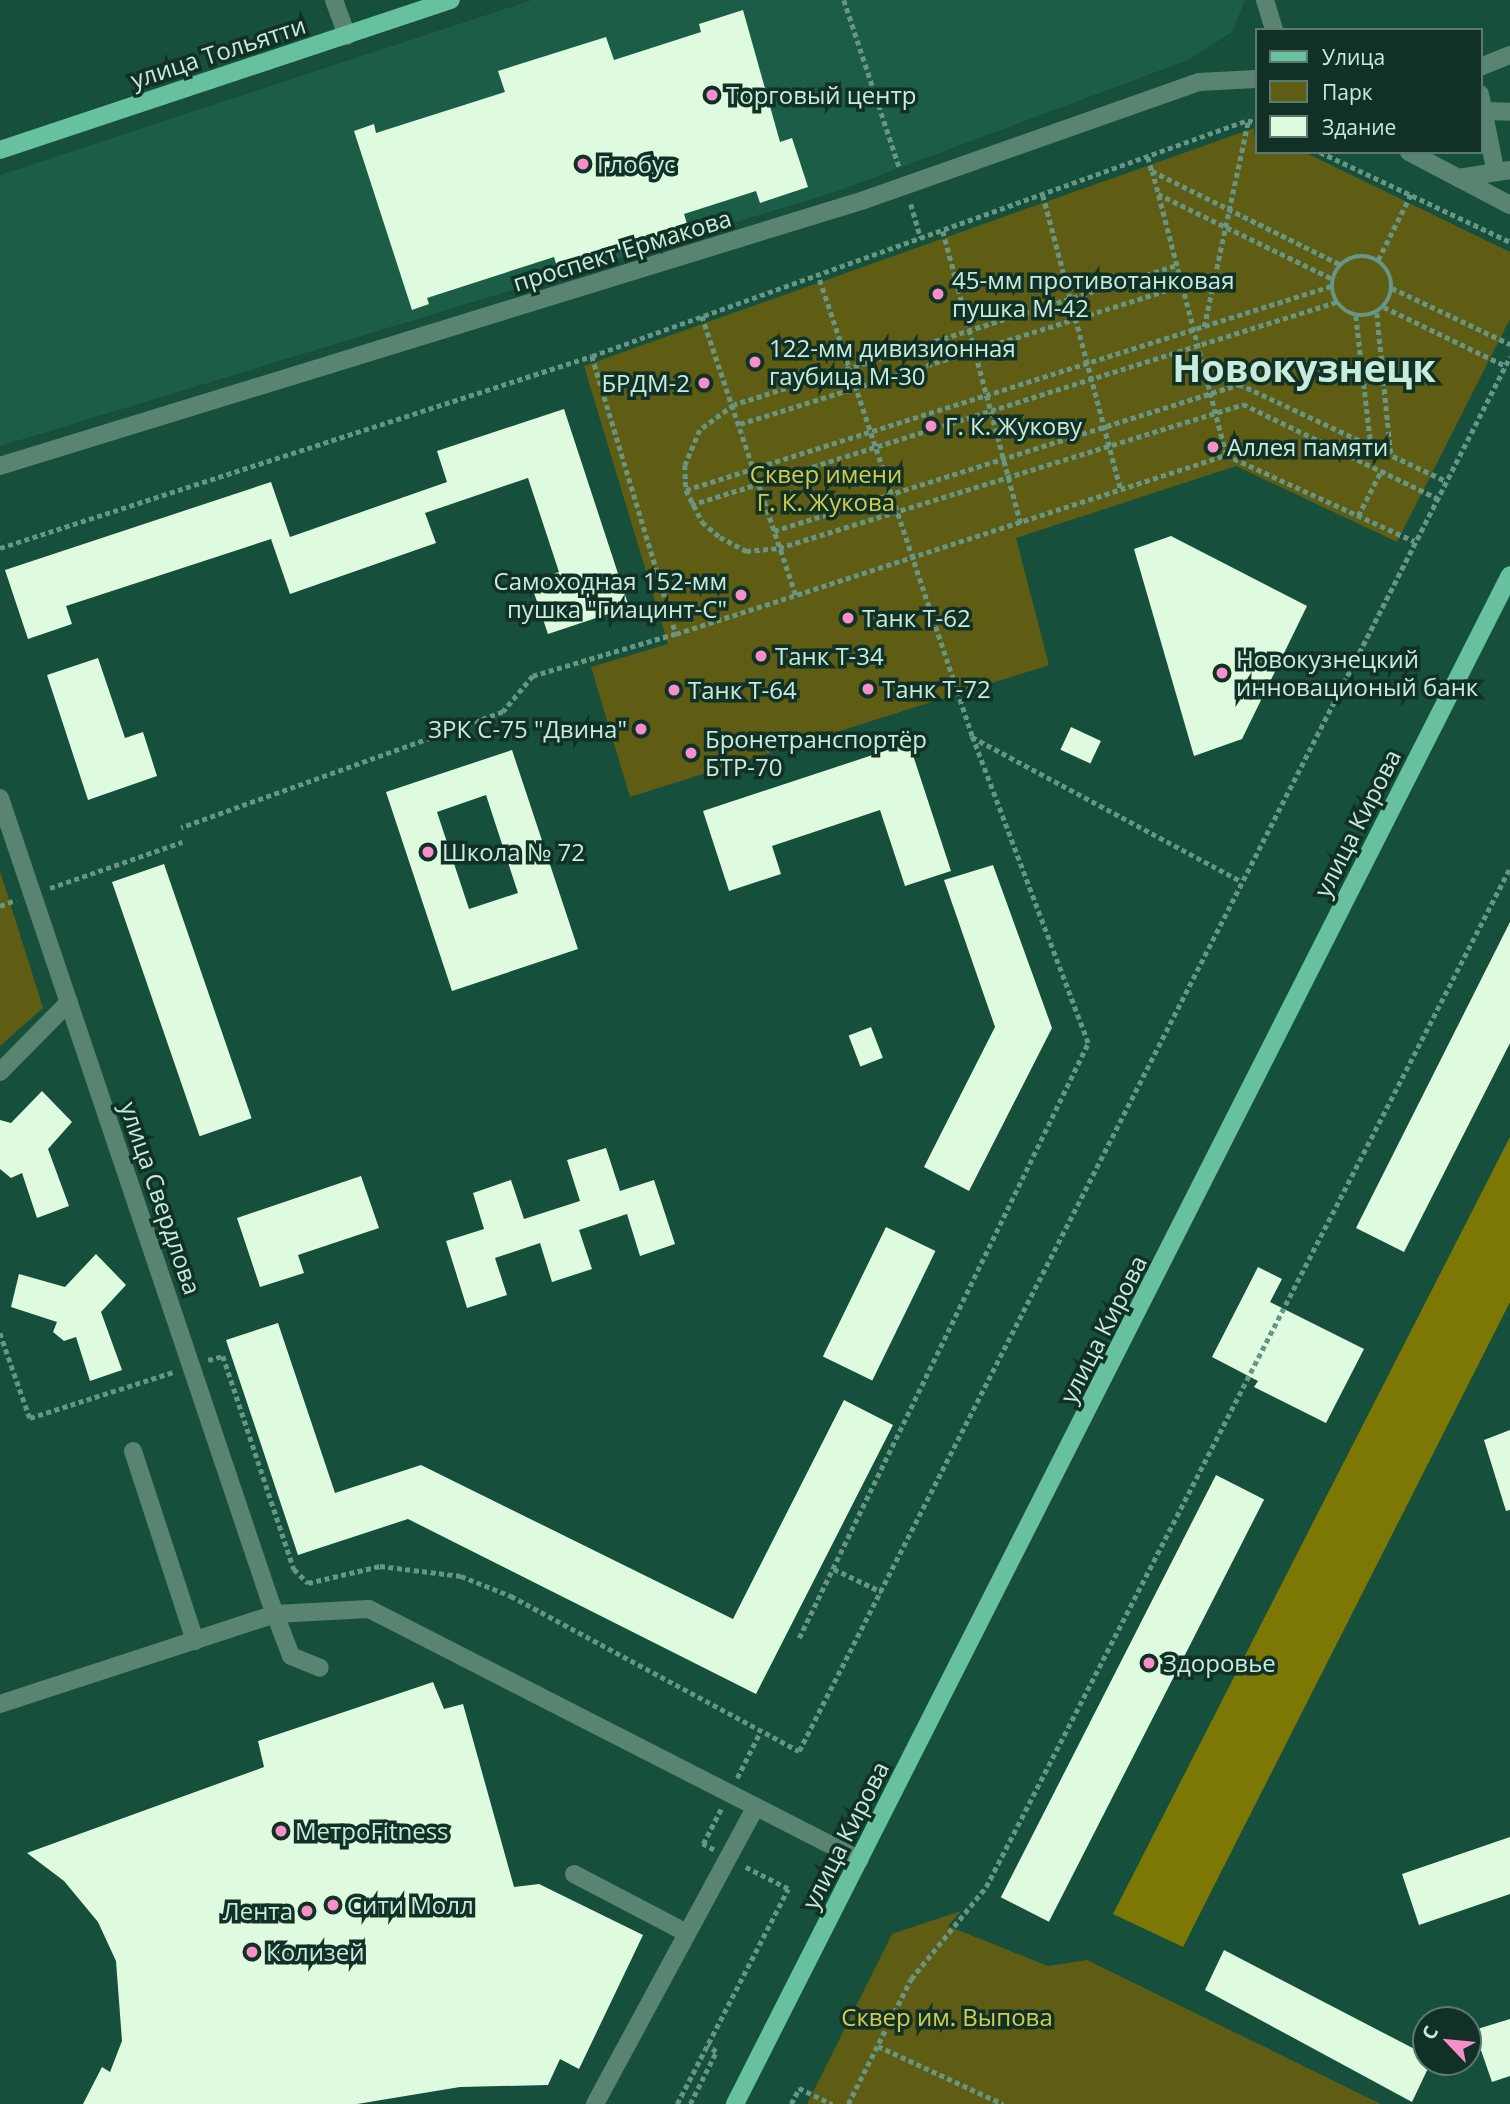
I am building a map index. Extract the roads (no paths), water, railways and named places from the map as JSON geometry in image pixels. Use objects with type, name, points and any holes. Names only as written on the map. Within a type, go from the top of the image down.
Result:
[{"type":"main road","name":"улица Тольятти","points":[[0,150],[452,0]]},
{"type":"main road","name":"улица Кирова","points":[[735,2104],[1510,575]]},
{"type":"street","points":[[334,0],[347,36]]},
{"type":"street","points":[[1265,0],[1273,28]]},
{"type":"street","points":[[1482,66],[1510,55]]},
{"type":"street","name":"проспект Ермакова","points":[[0,466],[905,186],[1199,82],[1254,79]]},
{"type":"street","points":[[1458,178],[1503,170],[1482,100]]},
{"type":"street","points":[[1486,111],[1510,113]]},
{"type":"street","points":[[1413,154],[1510,205]]},
{"type":"street","name":"улица Свердлова","points":[[0,798],[275,1614],[296,1662],[320,1668]]},
{"type":"street","points":[[0,1072],[69,1002]]},
{"type":"street","points":[[133,1451],[195,1641]]},
{"type":"street","points":[[0,1704],[275,1614],[369,1609],[860,1860]]},
{"type":"street","points":[[595,2104],[685,1932],[755,1808]]},
{"type":"street","points":[[574,1874],[685,1932]]},
{"type":"place","name":"Торговый центр","points":[[712,95]]},
{"type":"place","name":"Глобус","points":[[583,164]]},
{"type":"place","name":"45-мм противотанковая пушка М-42","points":[[938,294]]},
{"type":"place","name":"122-мм дивизионная гаубица М-30","points":[[755,362]]},
{"type":"place","name":"БРДМ-2","points":[[704,383]]},
{"type":"place","name":"Г. К. Жукову","points":[[931,426]]},
{"type":"place","name":"Аллея памяти","points":[[1213,447]]},
{"type":"place","name":"Самоходная 152-мм пушка \"Гиацинт-С\"","points":[[741,595]]},
{"type":"place","name":"Танк Т-62","points":[[848,618]]},
{"type":"place","name":"Танк Т-34","points":[[761,656]]},
{"type":"place","name":"Новокузнецкий инновационый банк","points":[[1222,673]]},
{"type":"place","name":"Танк Т-72","points":[[868,689]]},
{"type":"place","name":"Танк Т-64","points":[[674,690]]},
{"type":"place","name":"ЗРК С-75 \"Двина\"","points":[[641,729]]},
{"type":"place","name":"Бронетранспортёр БТР-70","points":[[691,753]]},
{"type":"place","name":"Школа № 72","points":[[428,852]]},
{"type":"place","name":"Здоровье","points":[[1149,1663]]},
{"type":"place","name":"МетроFitness","points":[[281,1831]]},
{"type":"place","name":"Сити Молл","points":[[333,1905]]},
{"type":"place","name":"Лента","points":[[307,1911]]},
{"type":"place","name":"Колизей","points":[[252,1952]]},
{"type":"district","name":"Новокузнецк","points":[[1304,368]]},
{"type":"park label","name":"Сквер имени Г. К. Жукова","points":[[826,488]]},
{"type":"park label","name":"Сквер им. Выпова","points":[[947,2017]]}]
